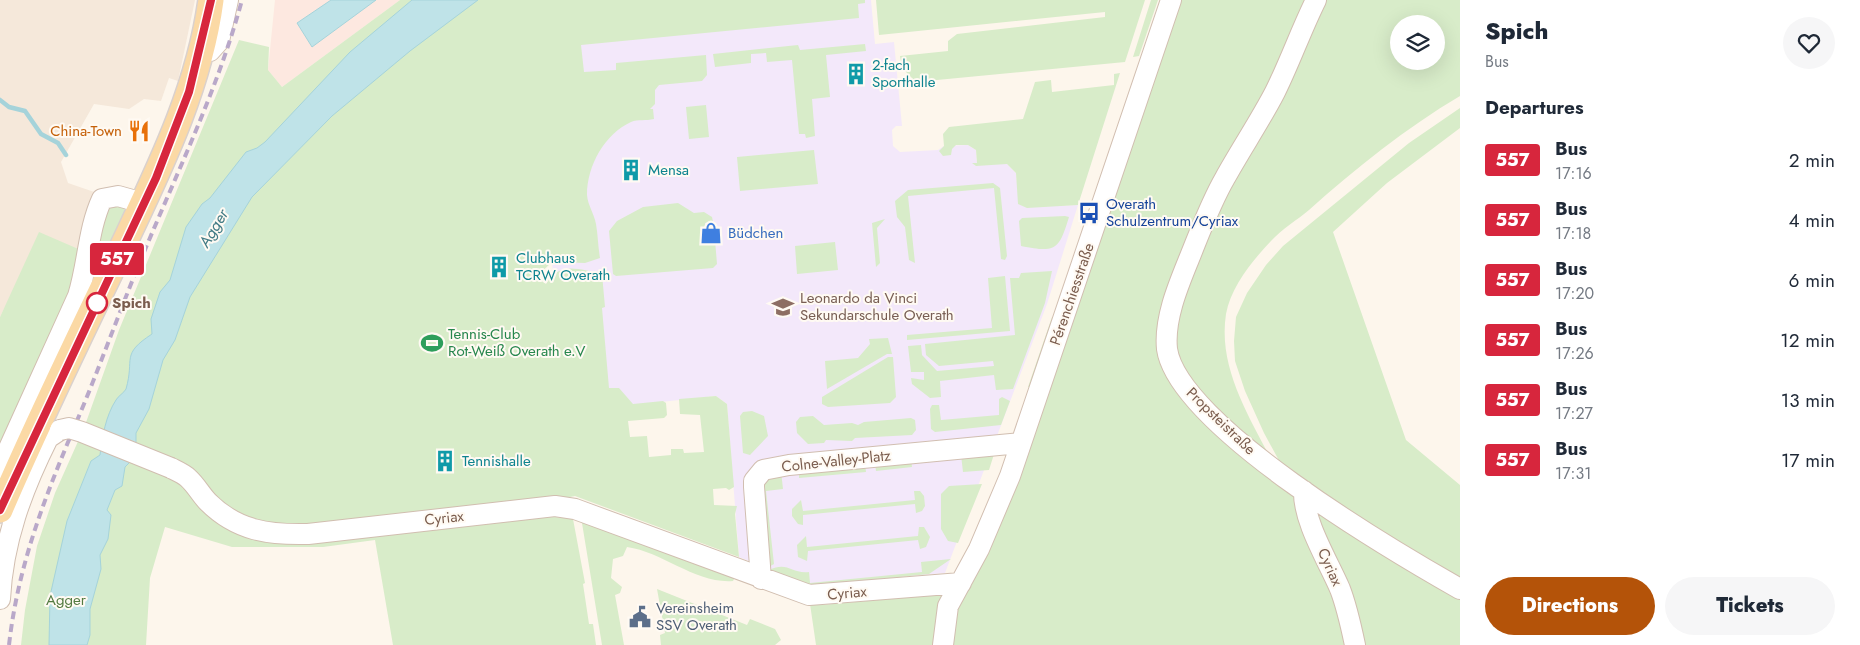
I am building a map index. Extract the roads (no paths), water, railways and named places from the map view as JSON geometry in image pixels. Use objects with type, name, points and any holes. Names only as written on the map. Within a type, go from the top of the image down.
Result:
[{"type":"main road","points":[[2,498],[156,178],[184,108],[211,0]]},
{"type":"street","points":[[200,50],[210,51],[219,41],[228,0]]},
{"type":"street","name":"Pérenchiesstraße","points":[[961,582],[979,549],[1021,443],[1171,0]]},
{"type":"street","name":"Propsteistraße","points":[[1316,0],[1274,93],[1210,207],[1173,300],[1168,330],[1168,348],[1173,369],[1197,402],[1251,451],[1359,530],[1460,589]]},
{"type":"street","points":[[0,468],[78,296],[84,277],[96,211],[102,199],[118,196],[143,203]]},
{"type":"street","name":"Cyriax","points":[[0,599],[2,566],[12,523],[46,443],[55,431],[68,428],[171,468],[188,478],[219,513],[230,520],[260,532],[279,535],[308,534],[370,525],[555,506],[575,509],[761,579],[809,595],[822,596],[961,582]]},
{"type":"street","name":"Colne-Valley-Platz","points":[[761,579],[754,481],[763,470],[772,467],[1021,443]]},
{"type":"street","name":"Cyriax","points":[[1304,491],[1304,498],[1314,531],[1350,618],[1355,645]]},
{"type":"street","points":[[943,645],[948,606],[961,582]]},
{"type":"water","points":[[331,0],[376,0],[312,47],[297,23]]},
{"type":"water","name":"Agger","points":[[412,0],[478,0],[410,51],[332,116],[252,197],[190,297],[175,340],[163,360],[149,409],[136,433],[136,449],[133,459],[125,467],[122,486],[115,490],[107,510],[111,515],[108,539],[100,555],[101,569],[90,609],[90,635],[87,645],[49,645],[50,596],[67,521],[91,461],[100,455],[103,434],[110,412],[117,399],[126,389],[132,352],[152,334],[151,319],[160,292],[170,280],[186,227],[202,204],[210,198],[246,152],[257,148],[265,142],[350,52]]},
{"type":"waterway","points":[[0,100],[9,107],[25,111],[41,134],[58,143],[66,155]]},
{"type":"railway","points":[[9,645],[20,582],[28,551],[48,493],[135,275],[209,98],[242,0]]},
{"type":"place","name":"2-fach Sporthalle","points":[[856,74]]},
{"type":"place","name":"China-Town","points":[[139,131]]},
{"type":"place","name":"Mensa","points":[[631,170]]},
{"type":"place","name":"Overath Schulzentrum/Cyriax","points":[[1089,213]]},
{"type":"place","name":"Büdchen","points":[[711,233]]},
{"type":"place","name":"Clubhaus TCRW Overath","points":[[499,267]]},
{"type":"place","name":"Spich","points":[[97,303]]},
{"type":"place","name":"Leonardo da Vinci Sekundarschule Overath","points":[[783,307]]},
{"type":"place","name":"Tennis-Club Rot-Weiß Overath e.V","points":[[432,343]]},
{"type":"place","name":"Tennishalle","points":[[445,461]]},
{"type":"place","name":"Vereinsheim SSV Overath","points":[[640,617]]}]
